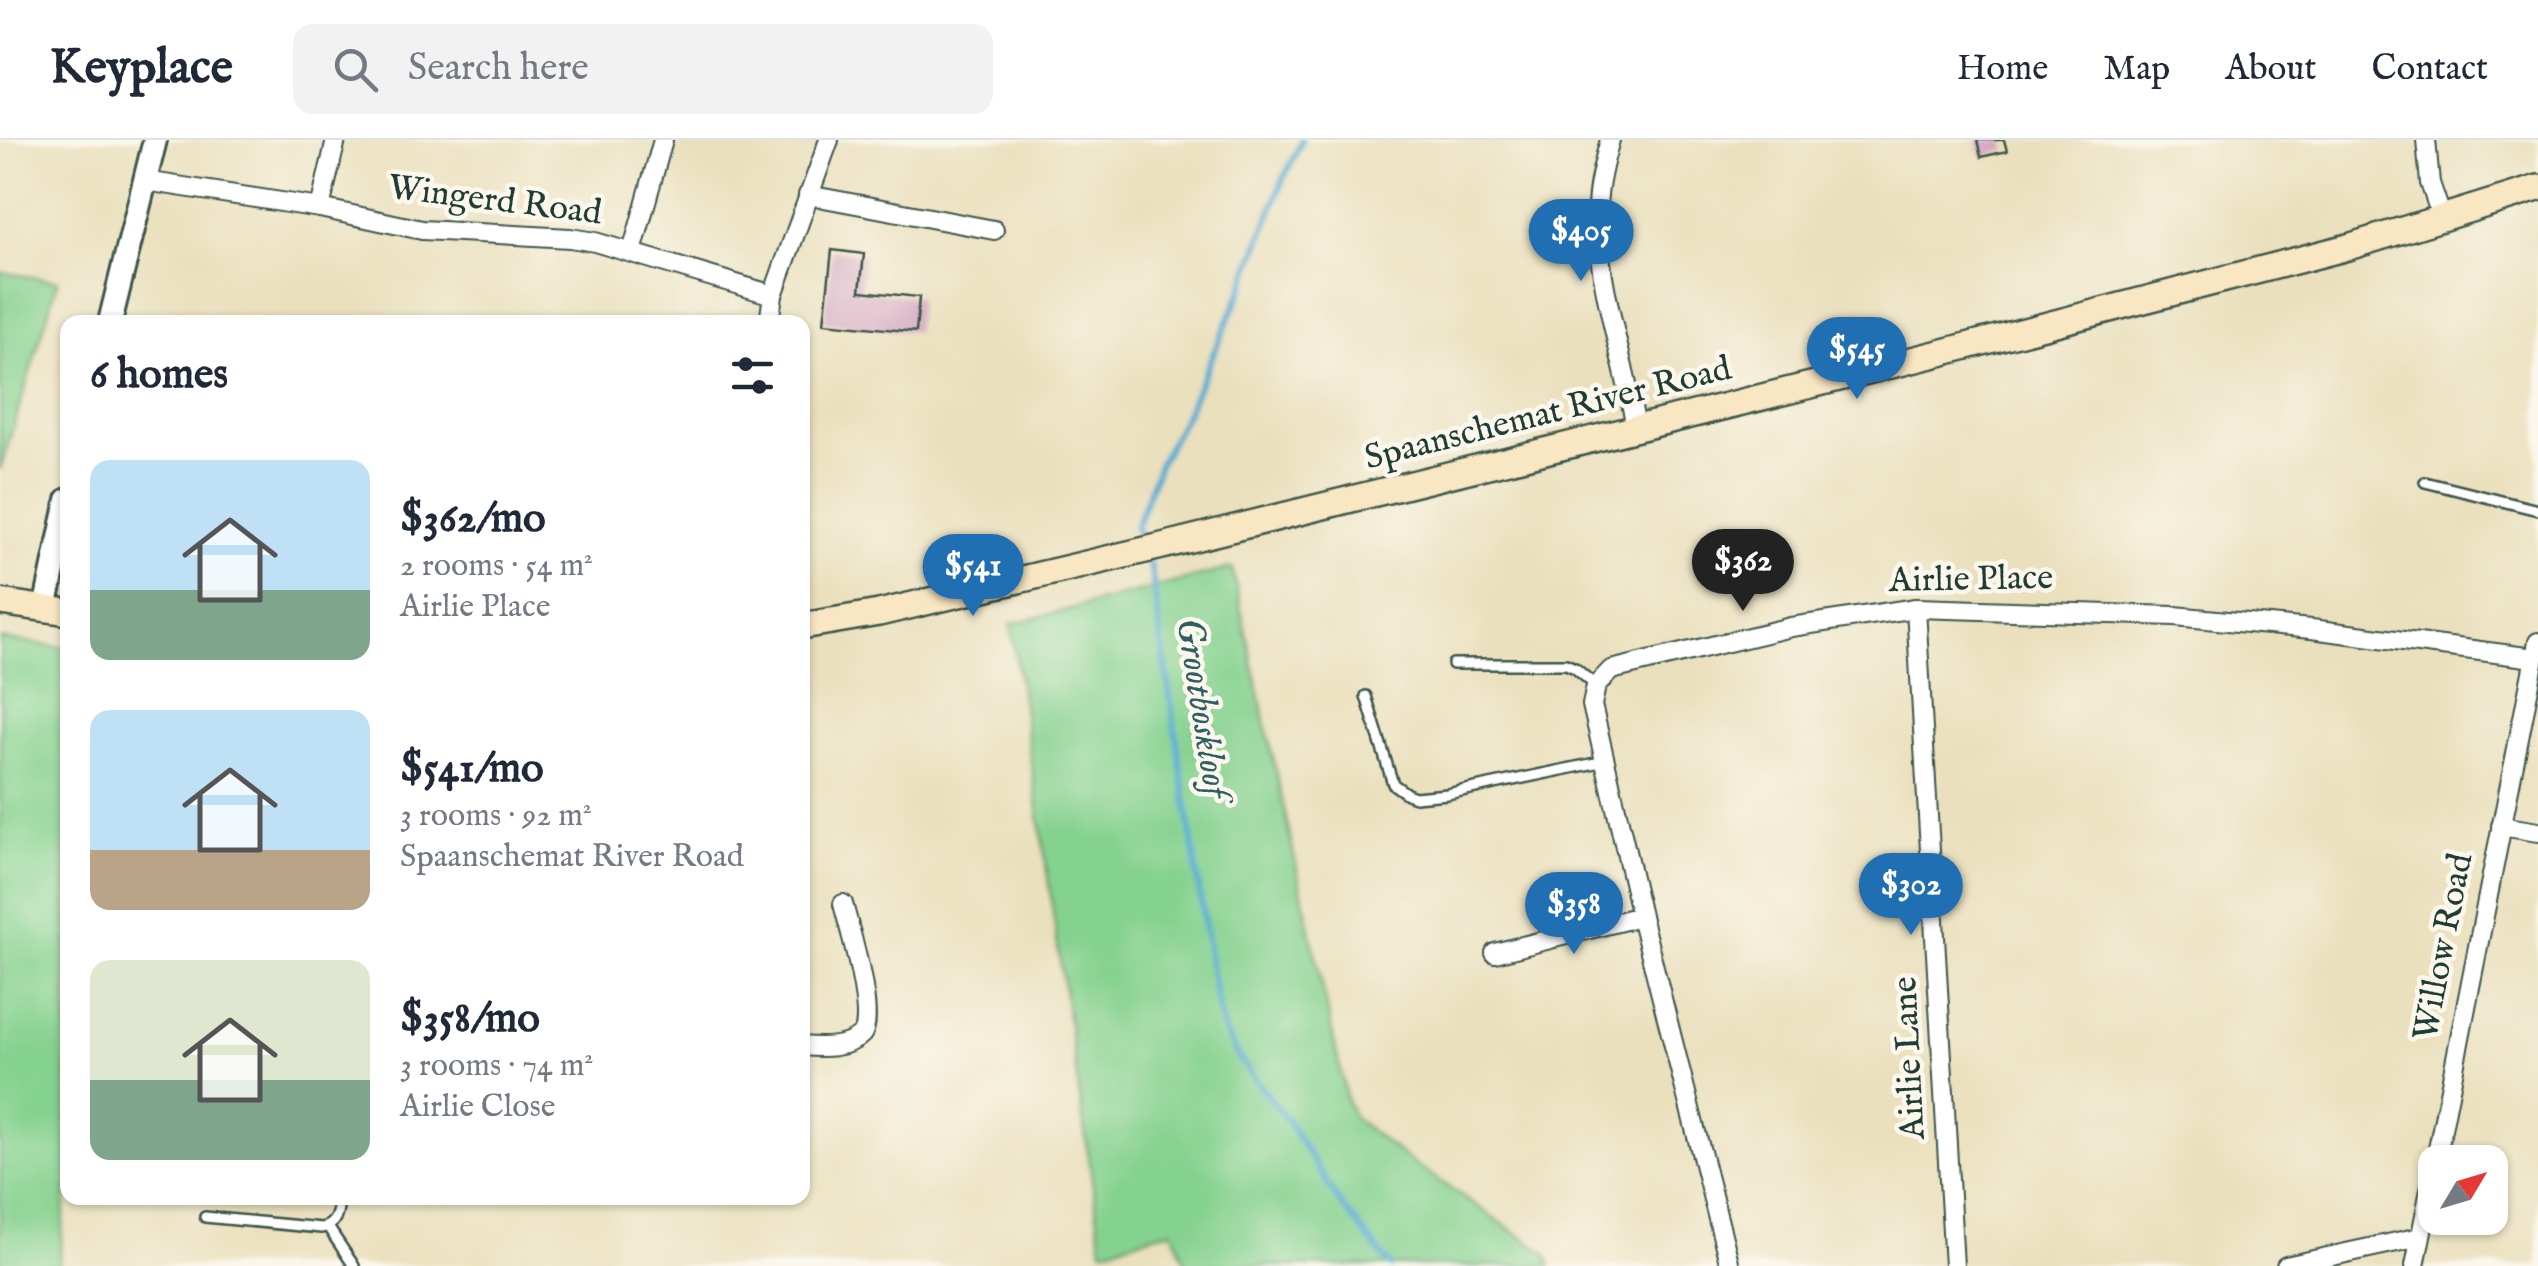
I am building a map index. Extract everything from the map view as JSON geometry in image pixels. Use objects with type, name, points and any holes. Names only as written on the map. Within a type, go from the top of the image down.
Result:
[{"type":"main road","name":"Spaanschemat River Road","points":[[810,624],[1158,547],[1925,357],[2302,259],[2538,188]]},
{"type":"main road","points":[[0,602],[56,610]]},
{"type":"street","points":[[112,315],[155,140]]},
{"type":"street","points":[[320,208],[336,140]]},
{"type":"street","points":[[632,252],[663,140]]},
{"type":"street","points":[[770,315],[773,295],[829,140]]},
{"type":"street","points":[[1610,140],[1596,213],[1600,258],[1636,428]]},
{"type":"street","points":[[2426,140],[2430,183],[2442,218]]},
{"type":"street","name":"Wingerd Road","points":[[145,181],[320,208],[422,230],[570,238],[632,252],[773,295]]},
{"type":"street","points":[[808,195],[994,230]]},
{"type":"street","points":[[56,610],[60,573]]},
{"type":"street","name":"Airlie Place","points":[[1596,686],[1611,670],[1676,654],[1790,627],[1916,608],[2175,616],[2536,650]]},
{"type":"street","name":"Airlie Lane","points":[[1916,608],[1954,1266]]},
{"type":"street","name":"Willow Road","points":[[2415,1266],[2536,650]]},
{"type":"street","points":[[1596,686],[1592,705],[1730,1266]]},
{"type":"street","points":[[2501,826],[2538,832]]},
{"type":"street","points":[[810,1046],[839,1046],[861,1035],[866,1027],[862,985],[843,904]]},
{"type":"street","points":[[1495,952],[1641,916]]},
{"type":"street","points":[[2286,1266],[2420,1238]]},
{"type":"lane","points":[[2425,482],[2538,510]]},
{"type":"lane","points":[[1453,664],[1566,664],[1596,686]]},
{"type":"lane","points":[[1366,696],[1393,784],[1415,797],[1447,794],[1605,761]]},
{"type":"lane","points":[[205,1216],[328,1227],[335,1220],[338,1205]]},
{"type":"lane","points":[[328,1227],[354,1266]]},
{"type":"green space","points":[[0,272],[58,281],[0,470]]},
{"type":"green space","points":[[1232,568],[1347,1101],[1354,1118],[1546,1253],[1551,1266],[1187,1266],[1172,1230],[1102,1250],[1011,624]]},
{"type":"green space","points":[[0,639],[60,647],[60,1205],[65,1205],[59,1266],[0,1266]]},
{"type":"building","points":[[1977,140],[2004,140],[2007,151],[1981,157]]},
{"type":"building","points":[[832,250],[864,254],[860,291],[919,297],[916,332],[824,323]]},
{"type":"waterway","name":"Grootboskloof","points":[[1142,543],[1136,527],[1159,464],[1242,290],[1302,140]]},
{"type":"waterway","name":"Grootboskloof","points":[[1146,555],[1223,1028],[1239,1058],[1289,1123],[1339,1202],[1391,1266]]}]
